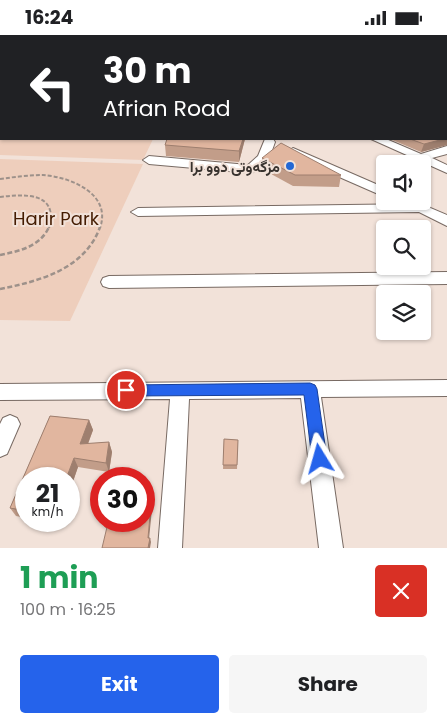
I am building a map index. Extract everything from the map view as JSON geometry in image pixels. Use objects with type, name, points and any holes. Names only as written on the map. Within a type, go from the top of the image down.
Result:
[{"type":"street","points":[[379,140],[413,155]]},
{"type":"street","points":[[149,160],[251,169],[264,157],[266,141],[376,189]]},
{"type":"street","points":[[430,155],[447,150]]},
{"type":"street","points":[[431,162],[447,169]]},
{"type":"street","points":[[138,212],[376,209]]},
{"type":"street","points":[[425,210],[447,221]]},
{"type":"street","points":[[109,282],[447,278]]},
{"type":"street","points":[[0,392],[447,388]]},
{"type":"street","points":[[310,389],[331,548]]},
{"type":"street","points":[[170,548],[180,390]]},
{"type":"street","points":[[0,447],[10,424]]},
{"type":"path","points":[[0,179],[26,175],[58,177],[92,191],[101,201],[104,211],[103,225],[97,238],[73,263],[28,284],[0,289]]},
{"type":"path","points":[[0,197],[20,195],[32,197],[50,208],[54,216],[48,230],[34,244],[20,251],[0,255]]},
{"type":"green space","points":[[0,140],[153,140],[143,160],[0,155]]},
{"type":"green space","name":"Harir Park","points":[[0,159],[143,164],[70,321],[0,320]]},
{"type":"building","points":[[167,140],[243,140],[239,151],[165,145]]},
{"type":"building","points":[[413,140],[440,140],[424,144]]},
{"type":"building","points":[[281,143],[341,175],[295,175],[262,158]]},
{"type":"building","points":[[50,416],[89,420],[80,444],[109,442],[106,463],[74,458],[71,467],[28,467]]},
{"type":"building","points":[[224,439],[238,440],[237,465],[223,465]]},
{"type":"building","points":[[15,496],[15,509],[10,508]]},
{"type":"building","points":[[106,532],[149,532],[148,538],[150,538],[148,548],[102,548]]},
{"type":"place","name":"مزگەوتی دوو برا","points":[[290,166]]},
{"type":"route","points":[[126,390],[310,389],[320,459]]}]
